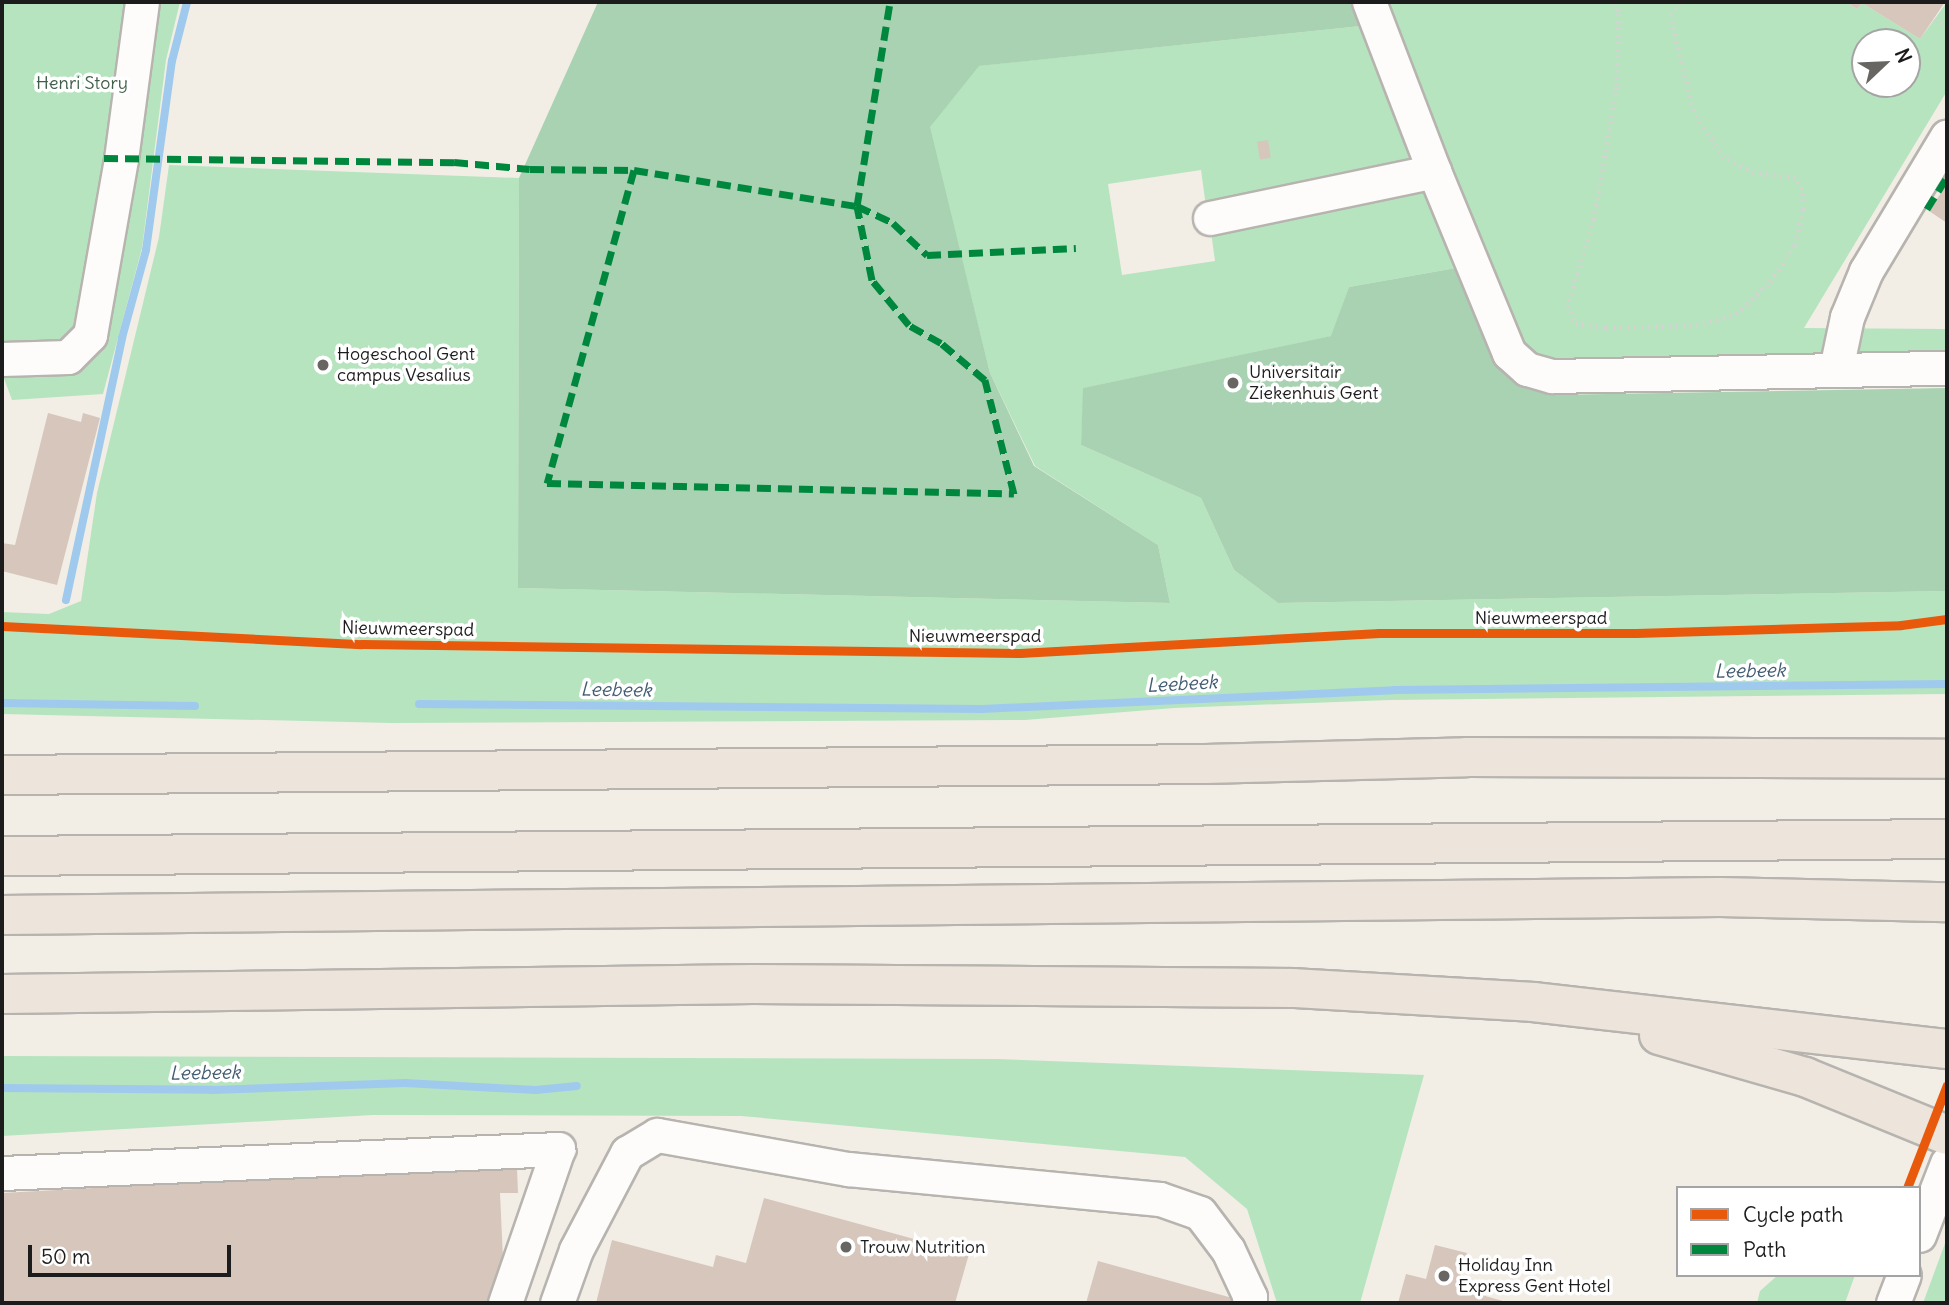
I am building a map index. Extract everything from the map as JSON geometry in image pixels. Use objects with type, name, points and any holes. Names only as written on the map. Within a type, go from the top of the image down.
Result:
[{"type":"highway","points":[[1467,757],[1947,734]]},
{"type":"highway","points":[[2,775],[1467,757],[1947,759]]},
{"type":"highway","points":[[2,856],[1947,839]]},
{"type":"highway","points":[[2,915],[1706,897],[1947,902]]},
{"type":"highway","points":[[2,994],[1054,983],[1293,988],[1534,1002],[1947,1049]]},
{"type":"highway","points":[[1534,1002],[1805,1077],[1947,1135]]},
{"type":"street","points":[[2,359],[68,357],[90,334],[121,159],[142,2]]},
{"type":"street","points":[[1369,2],[1434,171],[1509,353],[1527,369],[1552,376],[1947,368]]},
{"type":"street","points":[[1836,369],[1847,317],[1866,271],[1947,136]]},
{"type":"street","points":[[1210,218],[1434,171]]},
{"type":"street","points":[[557,1303],[576,1250],[627,1153],[657,1135],[848,1169],[1160,1199],[1200,1213],[1228,1250],[1250,1297],[1249,1303]]},
{"type":"street","points":[[2,1173],[558,1149],[505,1303]]},
{"type":"street","points":[[1922,1227],[1947,1163]]},
{"type":"street","points":[[1893,1303],[1903,1277]]},
{"type":"path","points":[[1470,2],[1509,2]]},
{"type":"path","points":[[1615,2],[1619,15],[1617,87],[1594,219],[1568,305],[1575,323],[1606,328],[1696,325],[1736,314],[1770,282],[1795,245],[1803,209],[1802,189],[1796,178],[1754,173],[1724,158],[1693,111],[1670,15],[1679,2]]},
{"type":"path","points":[[1934,19],[1947,28]]},
{"type":"green space","name":"Henri Story","points":[[2,2],[180,2],[166,60],[142,248],[103,394],[12,400],[2,373]]},
{"type":"green space","points":[[598,2],[1351,2],[1361,26],[979,66],[930,127],[990,373],[1034,466],[1158,545],[1170,603],[518,588],[519,178]]},
{"type":"green space","points":[[1382,2],[1846,2],[1857,9],[1862,3],[1902,28],[1851,28],[1851,98],[1921,98],[1921,38],[1947,2],[1947,91],[1804,328],[1947,329],[1947,353],[1553,364],[1519,346]]},
{"type":"green space","points":[[1361,26],[1415,165],[1206,207],[1201,170],[1108,184],[1122,275],[1215,261],[1211,232],[1424,188],[1456,268],[1349,287],[1332,336],[1084,388],[1081,445],[1201,498],[1234,570],[1278,603],[1947,591],[1947,694],[1390,700],[1174,708],[1025,720],[391,723],[2,714],[2,612],[49,614],[81,601],[97,493],[159,237],[169,165],[519,178],[518,588],[1170,603],[1158,545],[1035,466],[990,373],[929,127],[978,66]]},
{"type":"green space","points":[[1456,268],[1494,364],[1518,385],[1549,395],[1947,388],[1947,591],[1278,603],[1234,570],[1201,498],[1081,445],[1083,388],[1331,336],[1349,287]]},
{"type":"green space","points":[[2,1056],[997,1059],[1424,1075],[1360,1303],[1277,1303],[1247,1209],[1185,1157],[741,1116],[373,1115],[2,1136]]},
{"type":"green space","points":[[1947,1238],[1947,1302],[1923,1303]]},
{"type":"green space","points":[[1776,1277],[1854,1277],[1845,1303],[1757,1303],[1760,1291]]},
{"type":"building","points":[[1846,2],[1945,2],[1921,38],[1921,28],[1902,28],[1862,3],[1857,9]]},
{"type":"building","points":[[1268,140],[1271,158],[1260,159],[1257,142]]},
{"type":"building","points":[[1947,184],[1947,223],[1929,211]]},
{"type":"building","points":[[48,413],[81,422],[83,413],[100,418],[57,585],[2,571],[2,543],[15,545]]},
{"type":"building","points":[[517,1167],[518,1193],[500,1193],[504,1281],[496,1303],[2,1303],[2,1193],[221,1181],[221,1176],[324,1173],[324,1177]]},
{"type":"building","name":"Trouw Nutrition","points":[[764,1198],[969,1254],[955,1303],[596,1303],[612,1240],[713,1267],[716,1255],[746,1263]]},
{"type":"building","name":"Holiday Inn Express Gent Hotel","points":[[1435,1245],[1467,1253],[1457,1288],[1510,1303],[1398,1303],[1406,1274],[1426,1279]]},
{"type":"building","points":[[1098,1261],[1236,1299],[1235,1303],[1086,1303]]},
{"type":"waterway","points":[[66,600],[122,338],[146,250],[172,61],[187,2]]},
{"type":"waterway","name":"Leebeek","points":[[419,704],[982,709],[1394,690],[1947,684]]},
{"type":"waterway","name":"Leebeek","points":[[2,703],[195,706]]},
{"type":"waterway","name":"Leebeek","points":[[2,1088],[212,1090],[405,1083],[536,1090],[577,1086]]},
{"type":"marked path","points":[[104,158],[454,162],[530,169],[634,170],[857,206],[890,2]]},
{"type":"marked path","points":[[634,170],[547,483],[1014,494],[985,380],[941,343],[909,325],[872,280],[857,206],[893,223],[927,255],[1076,248]]},
{"type":"marked path","points":[[1927,209],[1947,177]]},
{"type":"cycle path","name":"Nieuwmeerspad","points":[[2,626],[362,644],[1020,653],[1379,633],[1636,633],[1901,625],[1947,619]]},
{"type":"cycle path","points":[[1908,1186],[1947,1085]]},
{"type":"place","name":"Hogeschool Gent campus Vesalius","points":[[323,365]]},
{"type":"place","name":"Universitair Ziekenhuis Gent","points":[[1233,383]]},
{"type":"place","name":"Trouw Nutrition","points":[[846,1247]]},
{"type":"place","name":"Holiday Inn Express Gent Hotel","points":[[1444,1276]]}]
